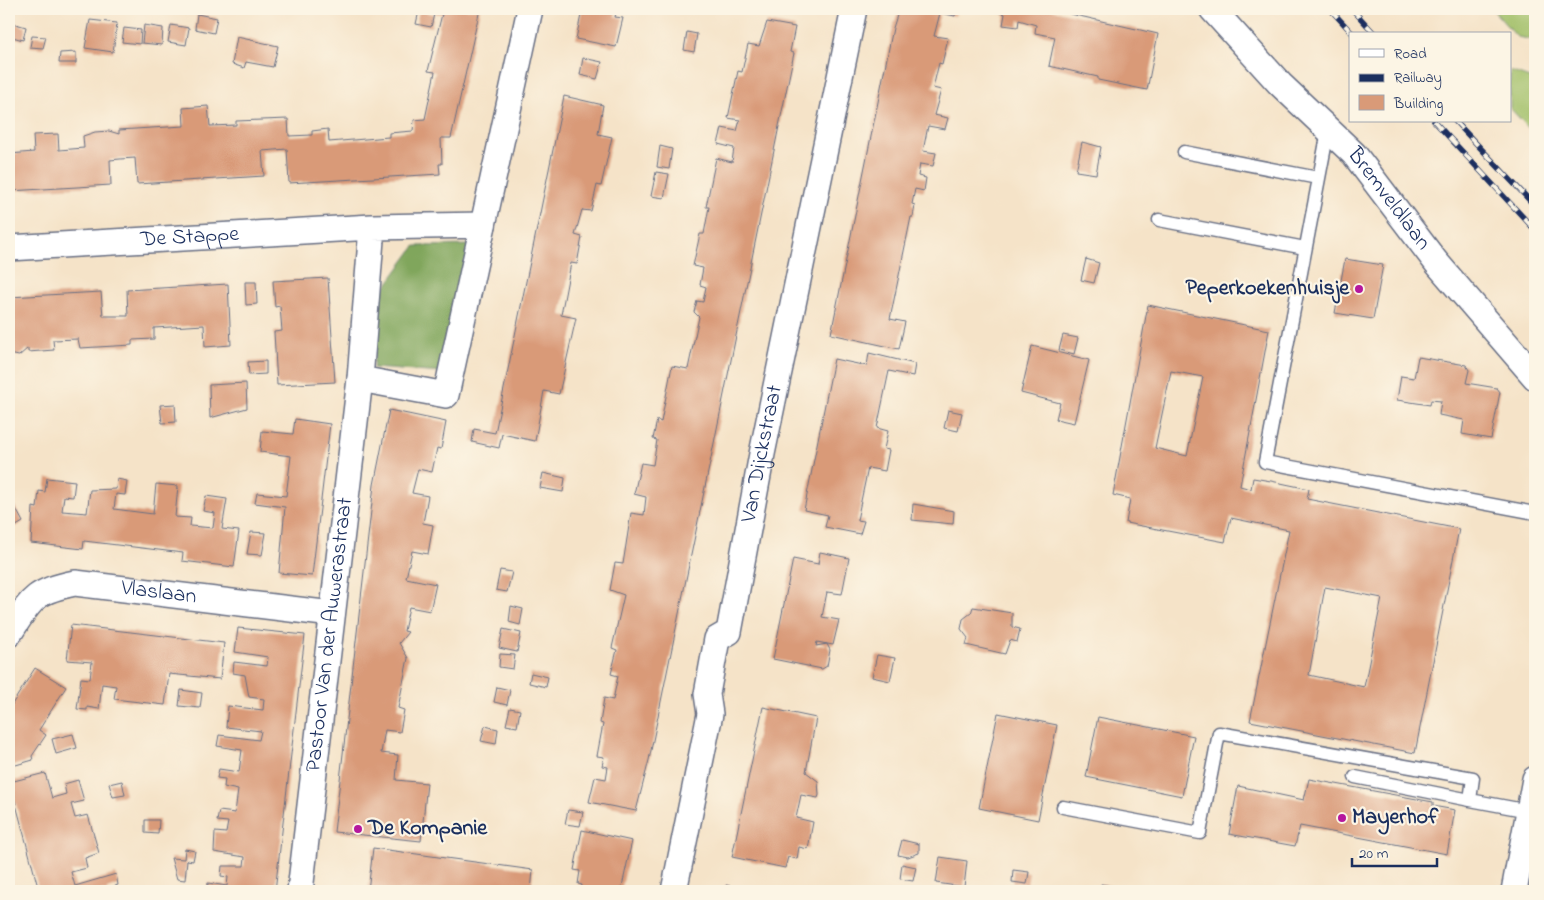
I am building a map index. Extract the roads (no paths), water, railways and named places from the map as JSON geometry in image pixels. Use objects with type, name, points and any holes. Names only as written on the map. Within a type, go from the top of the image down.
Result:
[{"type":"street","points":[[360,379],[446,396],[530,9]]},
{"type":"street","name":"Van Dijckstraat","points":[[674,891],[710,714],[707,694],[717,638],[729,632],[762,454],[854,9]]},
{"type":"street","name":"Bremveldlaan","points":[[1212,9],[1280,84],[1354,154],[1436,262],[1535,377]]},
{"type":"street","points":[[372,227],[483,225]]},
{"type":"street","name":"De Stappe","points":[[9,248],[372,227]]},
{"type":"street","name":"Pastoor Van der Auwerastraat","points":[[300,891],[360,379],[372,227]]},
{"type":"street","name":"Vlaslaan","points":[[9,634],[32,598],[49,588],[75,583],[332,614]]},
{"type":"street","points":[[1514,891],[1535,779]]},
{"type":"lane","points":[[1328,131],[1265,462],[1535,513]]},
{"type":"lane","points":[[1184,152],[1318,178]]},
{"type":"lane","points":[[1158,220],[1305,248]]},
{"type":"lane","points":[[1063,807],[1200,833],[1219,733],[1473,778],[1470,800]]},
{"type":"lane","points":[[1355,777],[1529,811]]},
{"type":"railway","points":[[1330,9],[1351,32]]},
{"type":"railway","points":[[1352,9],[1373,32]]},
{"type":"railway","points":[[1435,122],[1535,230]]},
{"type":"railway","points":[[1456,122],[1535,206]]},
{"type":"place","name":"Peperkoekenhuisje","points":[[1359,289]]},
{"type":"place","name":"Mayerhof","points":[[1342,818]]},
{"type":"place","name":"De Kompanie","points":[[358,829]]}]
